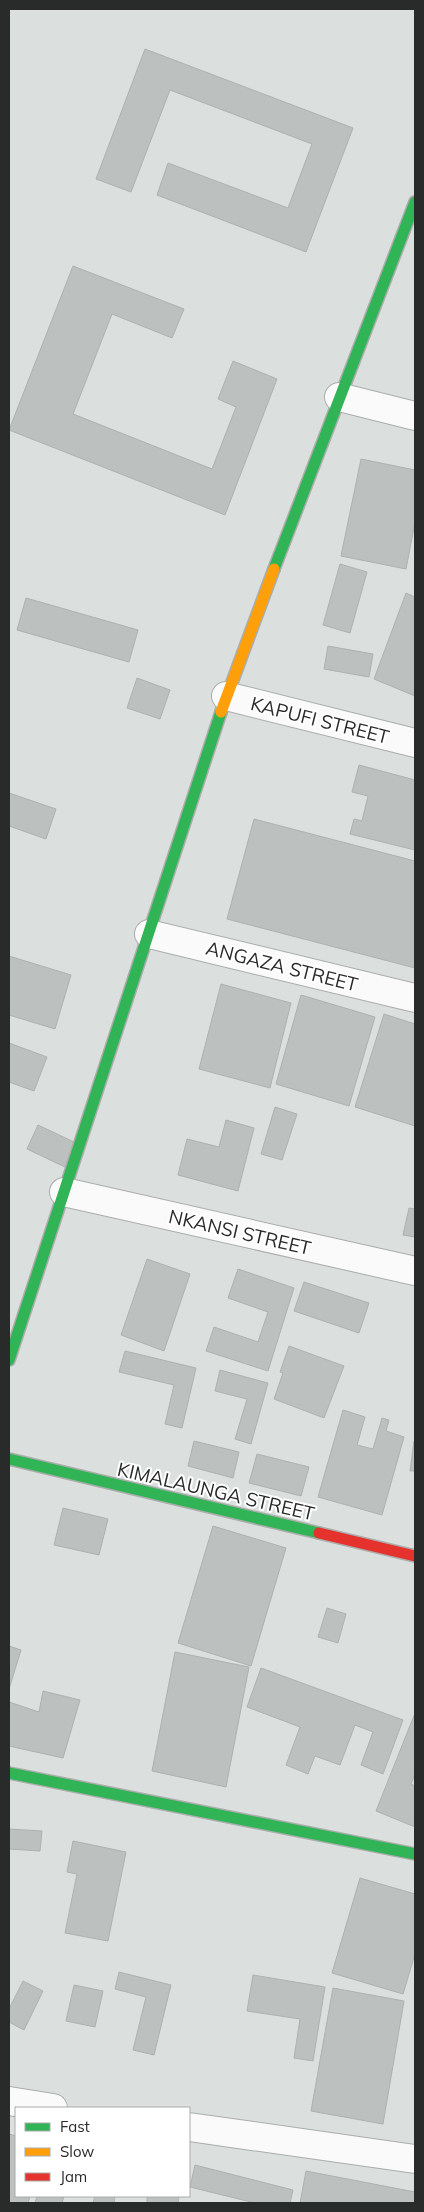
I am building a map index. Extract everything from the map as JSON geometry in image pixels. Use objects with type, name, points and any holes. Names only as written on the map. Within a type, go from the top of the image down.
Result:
[{"type":"street","points":[[9,1360],[226,696],[415,202]]},
{"type":"street","points":[[339,397],[415,416]]},
{"type":"street","name":"KAPUFI STREET","points":[[226,696],[415,743]]},
{"type":"street","name":"ANGAZA STREET","points":[[149,934],[415,998]]},
{"type":"street","name":"NKANSI STREET","points":[[64,1192],[415,1271]]},
{"type":"street","name":"KIMALAUNGA STREET","points":[[9,1459],[415,1556]]},
{"type":"street","points":[[9,1774],[415,1854]]},
{"type":"street","points":[[9,2101],[47,2107]]},
{"type":"street","points":[[190,2127],[415,2159]]},
{"type":"building","points":[[145,49],[353,128],[306,252],[157,195],[168,163],[288,208],[312,144],[170,90],[131,192],[96,179]]},
{"type":"building","points":[[73,266],[184,309],[172,338],[112,314],[73,414],[212,469],[236,407],[218,399],[233,361],[277,379],[225,515],[9,430]]},
{"type":"building","points":[[361,459],[415,470],[415,522],[406,569],[341,556]]},
{"type":"building","points":[[340,564],[367,572],[350,633],[323,625]]},
{"type":"building","points":[[406,593],[415,597],[415,696],[374,679]]},
{"type":"building","points":[[26,598],[138,630],[129,662],[17,630]]},
{"type":"building","points":[[328,646],[373,654],[369,677],[324,669]]},
{"type":"building","points":[[137,678],[170,690],[160,719],[127,708]]},
{"type":"building","points":[[359,765],[415,780],[415,850],[350,834],[354,819],[362,821],[368,796],[352,792]]},
{"type":"building","points":[[9,793],[56,809],[46,839],[9,826]]},
{"type":"building","points":[[254,819],[415,861],[415,968],[227,919]]},
{"type":"building","points":[[9,956],[71,975],[55,1029],[9,1015]]},
{"type":"building","points":[[221,984],[291,1003],[270,1088],[199,1069]]},
{"type":"building","points":[[301,995],[375,1017],[349,1106],[276,1084]]},
{"type":"building","points":[[384,1014],[415,1024],[415,1126],[355,1107]]},
{"type":"building","points":[[9,1043],[47,1057],[34,1091],[9,1082]]},
{"type":"building","points":[[275,1107],[297,1114],[282,1160],[261,1154]]},
{"type":"building","points":[[226,1120],[254,1128],[238,1191],[178,1175],[187,1139],[219,1147]]},
{"type":"building","points":[[38,1125],[76,1143],[65,1167],[27,1149]]},
{"type":"building","points":[[409,1208],[415,1209],[415,1237],[403,1235]]},
{"type":"building","points":[[147,1259],[190,1274],[164,1351],[121,1335]]},
{"type":"building","points":[[238,1269],[294,1288],[268,1371],[206,1351],[214,1327],[258,1342],[268,1312],[228,1298]]},
{"type":"building","points":[[304,1282],[369,1303],[359,1333],[294,1311]]},
{"type":"building","points":[[289,1346],[344,1366],[324,1418],[274,1399],[283,1373],[280,1372]]},
{"type":"building","points":[[125,1351],[196,1368],[182,1428],[165,1424],[174,1385],[119,1372]]},
{"type":"building","points":[[220,1370],[268,1383],[251,1444],[235,1439],[247,1399],[215,1391]]},
{"type":"building","points":[[343,1410],[365,1417],[357,1445],[373,1449],[382,1418],[389,1420],[386,1431],[404,1437],[382,1515],[318,1497]]},
{"type":"building","points":[[194,1441],[239,1452],[233,1478],[188,1466]]},
{"type":"building","points":[[414,1441],[415,1471],[410,1471]]},
{"type":"building","points":[[257,1454],[309,1467],[301,1496],[249,1483]]},
{"type":"building","points":[[63,1508],[108,1519],[99,1555],[54,1545]]},
{"type":"building","points":[[213,1526],[286,1548],[251,1666],[178,1643]]},
{"type":"building","points":[[327,1608],[346,1614],[338,1643],[318,1637]]},
{"type":"building","points":[[9,1646],[21,1650],[9,1689]]},
{"type":"building","points":[[175,1652],[249,1667],[226,1787],[152,1771]]},
{"type":"building","points":[[261,1668],[403,1720],[383,1774],[361,1765],[373,1732],[355,1725],[340,1765],[315,1756],[308,1774],[286,1765],[300,1727],[247,1707]]},
{"type":"building","points":[[43,1691],[80,1700],[63,1758],[9,1746],[9,1702],[39,1712]]},
{"type":"building","points":[[415,1713],[415,1774],[411,1784],[415,1786],[415,1827],[376,1811]]},
{"type":"building","points":[[9,1829],[42,1831],[40,1851],[9,1849]]},
{"type":"building","points":[[73,1841],[126,1852],[108,1941],[65,1933],[77,1874],[67,1872]]},
{"type":"building","points":[[360,1878],[415,1894],[415,1954],[403,1994],[332,1973]]},
{"type":"building","points":[[119,1972],[171,1985],[154,2055],[133,2050],[146,1997],[115,1989]]},
{"type":"building","points":[[253,1975],[325,1987],[313,2061],[294,2058],[300,2019],[247,2011]]},
{"type":"building","points":[[23,1981],[43,1991],[24,2030],[9,2022],[9,2009]]},
{"type":"building","points":[[74,1985],[103,1991],[95,2027],[66,2021]]},
{"type":"building","points":[[333,1988],[404,2001],[383,2124],[311,2111]]},
{"type":"building","points":[[9,2134],[15,2136],[15,2197],[30,2197],[28,2203],[9,2203]]},
{"type":"building","points":[[195,2165],[293,2190],[290,2203],[255,2203],[190,2187]]},
{"type":"building","points":[[306,2171],[415,2192],[415,2203],[300,2203]]},
{"type":"building","points":[[37,2197],[64,2197],[62,2203],[35,2203]]},
{"type":"building","points":[[95,2197],[115,2197],[114,2203],[93,2203]]},
{"type":"building","points":[[147,2197],[179,2197],[178,2203],[147,2203]]},
{"type":"traffic: fast","points":[[274,569],[415,202]]},
{"type":"traffic: fast","points":[[9,1360],[221,712]]},
{"type":"traffic: fast","points":[[9,1459],[319,1533]]},
{"type":"traffic: fast","points":[[9,1773],[415,1854]]},
{"type":"traffic: slow","points":[[221,712],[274,569]]},
{"type":"traffic: jam","points":[[319,1533],[415,1556]]}]
